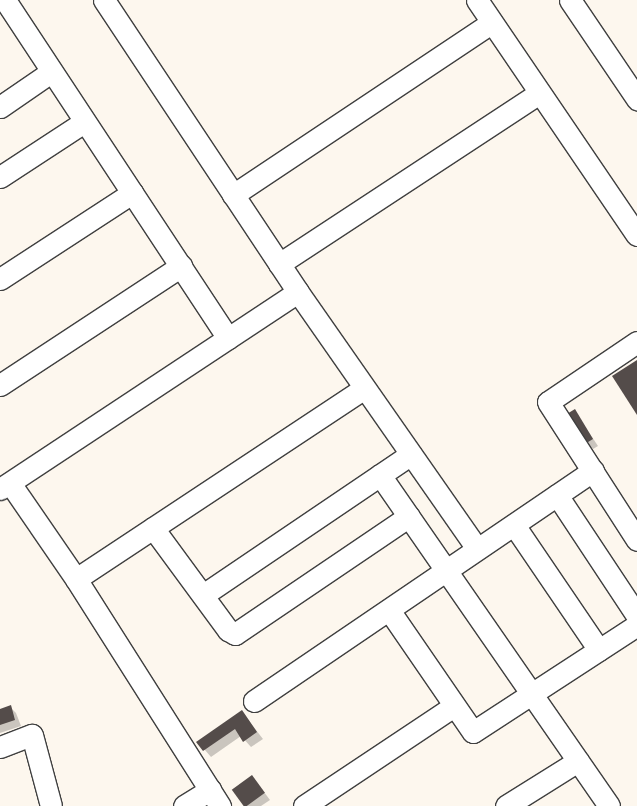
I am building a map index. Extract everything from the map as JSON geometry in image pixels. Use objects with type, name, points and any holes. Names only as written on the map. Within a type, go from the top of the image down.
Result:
[{"type":"street","points":[[5,0],[228,338]]},
{"type":"street","points":[[104,0],[298,292],[478,549]]},
{"type":"street","points":[[477,0],[637,235]]},
{"type":"street","points":[[570,0],[631,77],[637,99]]},
{"type":"street","points":[[233,195],[492,22]]},
{"type":"street","points":[[0,108],[51,72]]},
{"type":"street","points":[[279,264],[538,92]]},
{"type":"street","points":[[0,178],[84,122]]},
{"type":"street","points":[[0,279],[132,193]]},
{"type":"street","points":[[0,385],[180,266]]},
{"type":"street","points":[[184,806],[215,798],[76,579],[5,486],[298,292]]},
{"type":"street","points":[[637,342],[548,402],[637,540]]},
{"type":"street","points":[[76,579],[365,388]]},
{"type":"street","points":[[203,595],[411,454]]},
{"type":"street","points":[[254,701],[593,471]]},
{"type":"street","points":[[380,475],[610,806]]},
{"type":"street","points":[[557,495],[637,616]]},
{"type":"street","points":[[154,528],[228,630],[235,634],[247,629],[409,516]]},
{"type":"street","points":[[514,525],[599,650]]},
{"type":"street","points":[[389,610],[473,732],[637,625]]},
{"type":"street","points":[[308,805],[454,706]]},
{"type":"street","points":[[0,747],[32,735],[51,806]]},
{"type":"street","points":[[516,803],[578,761]]},
{"type":"building","points":[[637,360],[637,415],[612,376]]},
{"type":"building","points":[[575,409],[593,439],[585,444],[567,414]]},
{"type":"building","points":[[11,705],[15,720],[0,725],[0,709]]},
{"type":"building","points":[[242,710],[257,732],[243,742],[235,729],[203,751],[196,742]]},
{"type":"building","points":[[252,775],[265,793],[247,806],[244,806],[232,790]]}]
